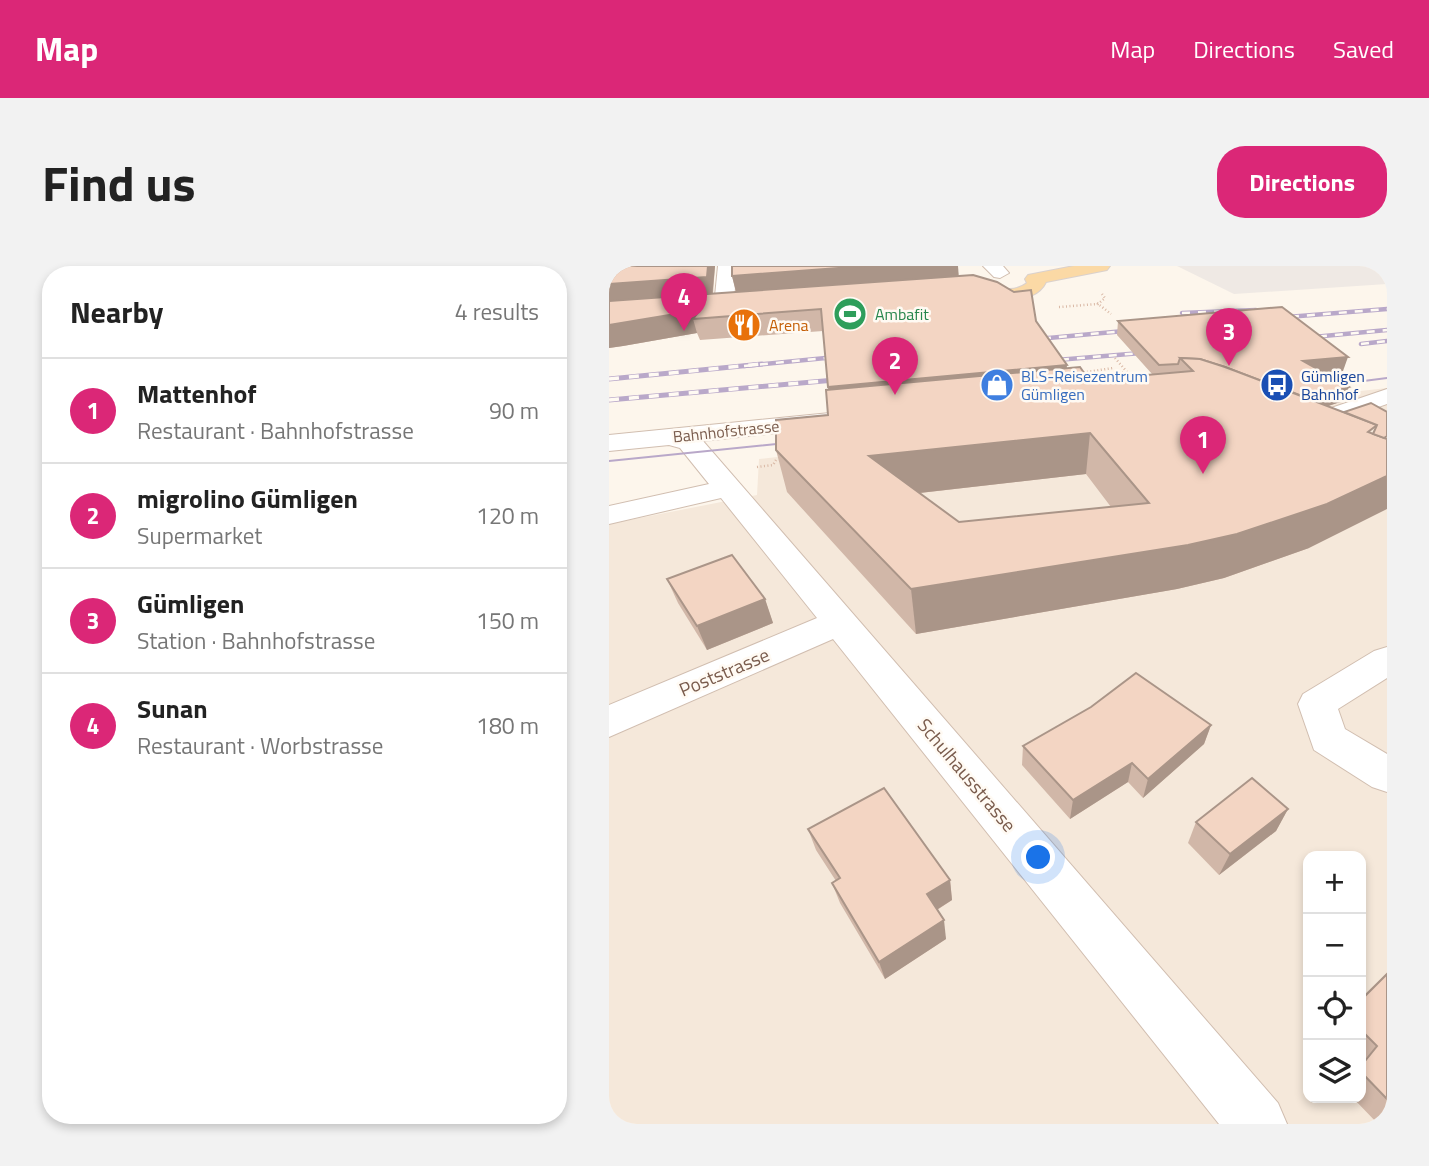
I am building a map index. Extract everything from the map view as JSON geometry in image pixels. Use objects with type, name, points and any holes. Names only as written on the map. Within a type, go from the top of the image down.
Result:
[{"type":"main road","points":[[977,286],[979,278],[996,269],[1034,279],[1101,266]]},
{"type":"main road","points":[[953,287],[977,286],[987,292],[1016,293],[1032,289],[1037,282],[1034,279]]},
{"type":"main road","points":[[699,307],[748,303]]},
{"type":"street","points":[[725,306],[727,266]]},
{"type":"street","points":[[1330,443],[1286,424],[1387,396]]},
{"type":"street","name":"Bahnhofstrasse","points":[[609,443],[851,419]]},
{"type":"street","name":"Schulhausstrasse","points":[[669,437],[689,442],[722,480],[1257,1124]]},
{"type":"street","points":[[609,515],[722,480]]},
{"type":"street","name":"Poststrasse","points":[[609,722],[840,622]]},
{"type":"street","points":[[1387,660],[1317,704],[1328,739],[1387,775]]},
{"type":"path","points":[[1098,304],[1111,314]]},
{"type":"path","points":[[1115,358],[1138,385]]},
{"type":"path","points":[[1070,375],[1113,368]]},
{"type":"path","points":[[1074,379],[1125,372]]},
{"type":"path","points":[[722,480],[773,465],[773,460],[787,459]]},
{"type":"shaded area","points":[[1177,266],[1387,266],[1387,284],[1234,294]]},
{"type":"shaded area","points":[[1387,388],[1387,1124],[609,1124],[609,524],[757,495],[759,459]]},
{"type":"building","points":[[609,266],[708,266],[707,277],[609,284]]},
{"type":"building","points":[[732,266],[865,266],[732,276]]},
{"type":"building","points":[[973,275],[997,282],[1014,292],[1031,290],[1036,321],[1067,365],[828,387],[821,309],[693,319],[700,310],[609,325],[609,301]]},
{"type":"building","points":[[1282,307],[1348,357],[1303,361],[1349,387],[1310,399],[1200,359],[1180,358],[1178,364],[1159,365],[1118,321]]},
{"type":"building","points":[[1180,358],[1200,359],[1225,367],[1377,425],[1368,432],[1387,439],[1387,476],[1327,504],[1237,534],[1188,545],[911,589],[776,450],[776,420],[828,415],[826,390],[1080,367],[1089,380],[1193,371]],"holes":[[[1090,433],[1149,503],[959,522],[869,456]]]},
{"type":"building","points":[[1371,403],[1387,412],[1387,436],[1384,438],[1373,434],[1377,425],[1344,412]]},
{"type":"building","points":[[732,555],[765,599],[697,626],[667,579]]},
{"type":"building","points":[[1136,673],[1211,725],[1148,779],[1132,763],[1073,800],[1023,746],[1091,707]]},
{"type":"building","points":[[1252,778],[1288,809],[1230,854],[1196,822]]},
{"type":"building","points":[[884,788],[950,880],[927,894],[944,920],[879,962],[832,883],[840,878],[808,829]]},
{"type":"building","points":[[1387,974],[1387,1099],[1366,1077],[1366,1060],[1377,1046],[1366,1035],[1366,995]]},
{"type":"tram line","points":[[1325,386],[1387,378]]},
{"type":"tram line","points":[[609,461],[796,442]]},
{"type":"railway","points":[[1275,318],[1387,309]]},
{"type":"railway","points":[[1182,313],[1256,310]]},
{"type":"railway","points":[[1027,340],[1135,330]]},
{"type":"railway","points":[[1303,338],[1387,330]]},
{"type":"railway","points":[[1361,344],[1387,341]]},
{"type":"railway","points":[[1045,361],[1153,352]]},
{"type":"railway","points":[[744,366],[846,356]]},
{"type":"railway","points":[[609,379],[762,364]]},
{"type":"railway","points":[[609,400],[846,379]]},
{"type":"place","name":"Ambafit","points":[[850,314]]},
{"type":"place","name":"Arena","points":[[744,325]]},
{"type":"place","name":"Sunan","points":[[684,331]]},
{"type":"place","name":"Gümligen","points":[[1229,366]]},
{"type":"place","name":"BLS-Reisezentrum Gümligen","points":[[997,385]]},
{"type":"place","name":"Gümligen Bahnhof","points":[[1277,385]]},
{"type":"place","name":"migrolino Gümligen","points":[[895,395]]},
{"type":"place","name":"Mattenhof","points":[[1203,474]]}]
